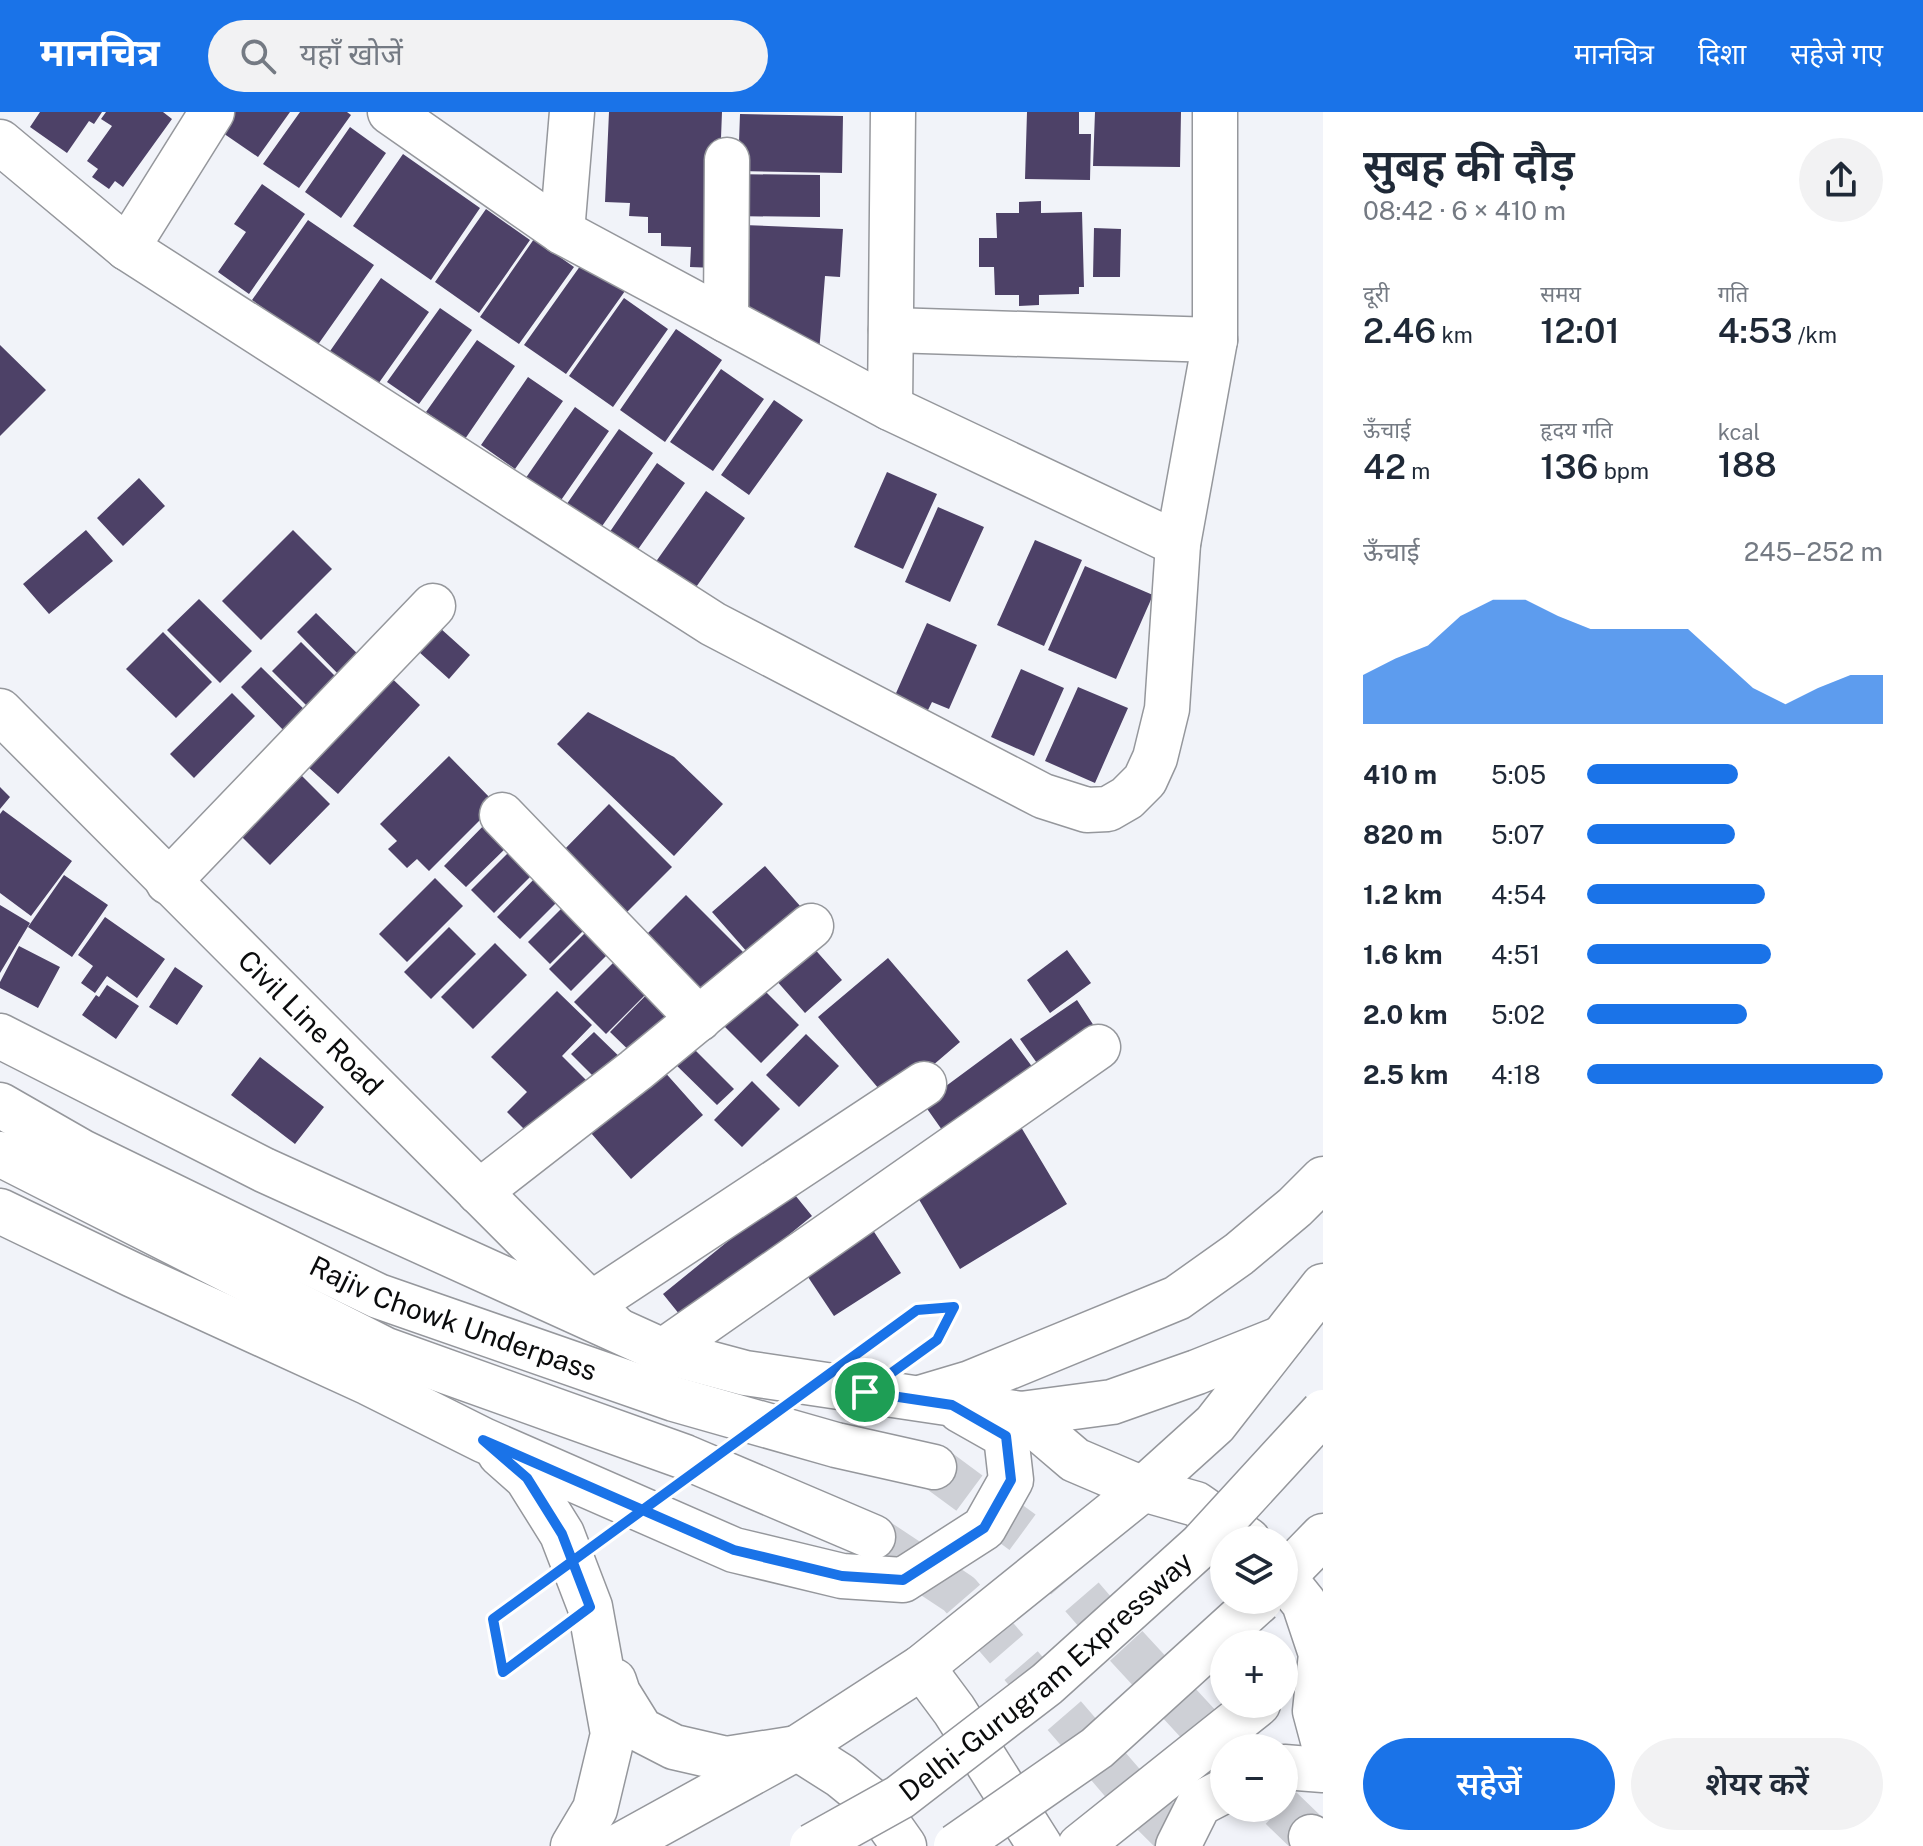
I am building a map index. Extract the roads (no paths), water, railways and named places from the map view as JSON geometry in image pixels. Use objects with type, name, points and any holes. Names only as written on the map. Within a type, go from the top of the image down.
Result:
[{"type":"main road","points":[[127,248],[212,112]]},
{"type":"main road","points":[[390,112],[562,232],[890,408],[1178,544]]},
{"type":"main road","points":[[562,232],[572,112]]},
{"type":"main road","points":[[890,408],[893,112]]},
{"type":"main road","points":[[0,142],[127,248],[713,624],[1043,796],[1087,810],[1108,809],[1127,798],[1145,780],[1155,758],[1167,709],[1178,544],[1215,340],[1215,112]]},
{"type":"main road","points":[[726,320],[727,160]]},
{"type":"main road","points":[[891,330],[1215,340]]},
{"type":"main road","points":[[168,882],[433,606]]},
{"type":"main road","name":"Civil Line Road","points":[[0,711],[606,1319]]},
{"type":"main road","points":[[502,815],[699,1019]]},
{"type":"main road","points":[[479,1192],[699,1019],[811,926]]},
{"type":"main road","points":[[0,1036],[264,1170],[606,1319],[663,1351],[745,1373],[1021,1414],[1112,1402],[1282,1338]]},
{"type":"main road","points":[[663,1351],[1098,1047]]},
{"type":"main road","points":[[606,1319],[924,1084]]},
{"type":"main road","name":"Rajiv Chowk Underpass","points":[[0,1105],[82,1152],[378,1296],[674,1399],[836,1445],[934,1467]]},
{"type":"main road","name":"Rajiv Chowk Underpass","points":[[0,1154],[386,1350],[685,1457],[873,1537]]},
{"type":"main road","points":[[933,1402],[970,1383],[1177,1298],[1239,1254],[1323,1179]]},
{"type":"main road","points":[[0,1211],[369,1383],[483,1440],[734,1550],[842,1576],[903,1580],[984,1528],[1011,1480],[1006,1436],[933,1402]]},
{"type":"main road","points":[[619,1846],[797,1748],[922,1667],[1143,1489],[1215,1424],[1323,1286]]},
{"type":"main road","name":"Delhi-Gurugram Expressway","points":[[812,1846],[900,1797],[1047,1684],[1201,1545],[1323,1412]]},
{"type":"main road","points":[[1021,1414],[1075,1460],[1143,1489],[1196,1504],[1228,1526]]},
{"type":"main road","points":[[483,1440],[527,1478],[562,1534],[618,1693],[641,1730],[674,1747],[726,1759],[797,1748],[841,1776],[873,1802],[904,1846]]},
{"type":"main road","points":[[1298,1562],[1323,1536]]},
{"type":"main road","points":[[1298,1595],[1304,1603],[1322,1653],[1315,1711],[1323,1741]]},
{"type":"main road","points":[[573,1846],[595,1809],[613,1734],[590,1607]]},
{"type":"main road","points":[[956,1846],[1097,1748],[1245,1614]]},
{"type":"main road","points":[[1298,1672],[1322,1653]]},
{"type":"main road","points":[[922,1667],[954,1710],[1040,1846]]},
{"type":"main road","points":[[1080,1846],[1240,1718]]},
{"type":"main road","points":[[1298,1768],[1323,1770]]},
{"type":"main road","points":[[1178,1846],[1199,1804],[1210,1798]]},
{"type":"tunnel","points":[[934,1467],[1033,1540],[1210,1737]]},
{"type":"tunnel","points":[[873,1537],[959,1594],[1127,1788],[1185,1846]]},
{"type":"tunnel","points":[[1295,1822],[1311,1837]]}]
